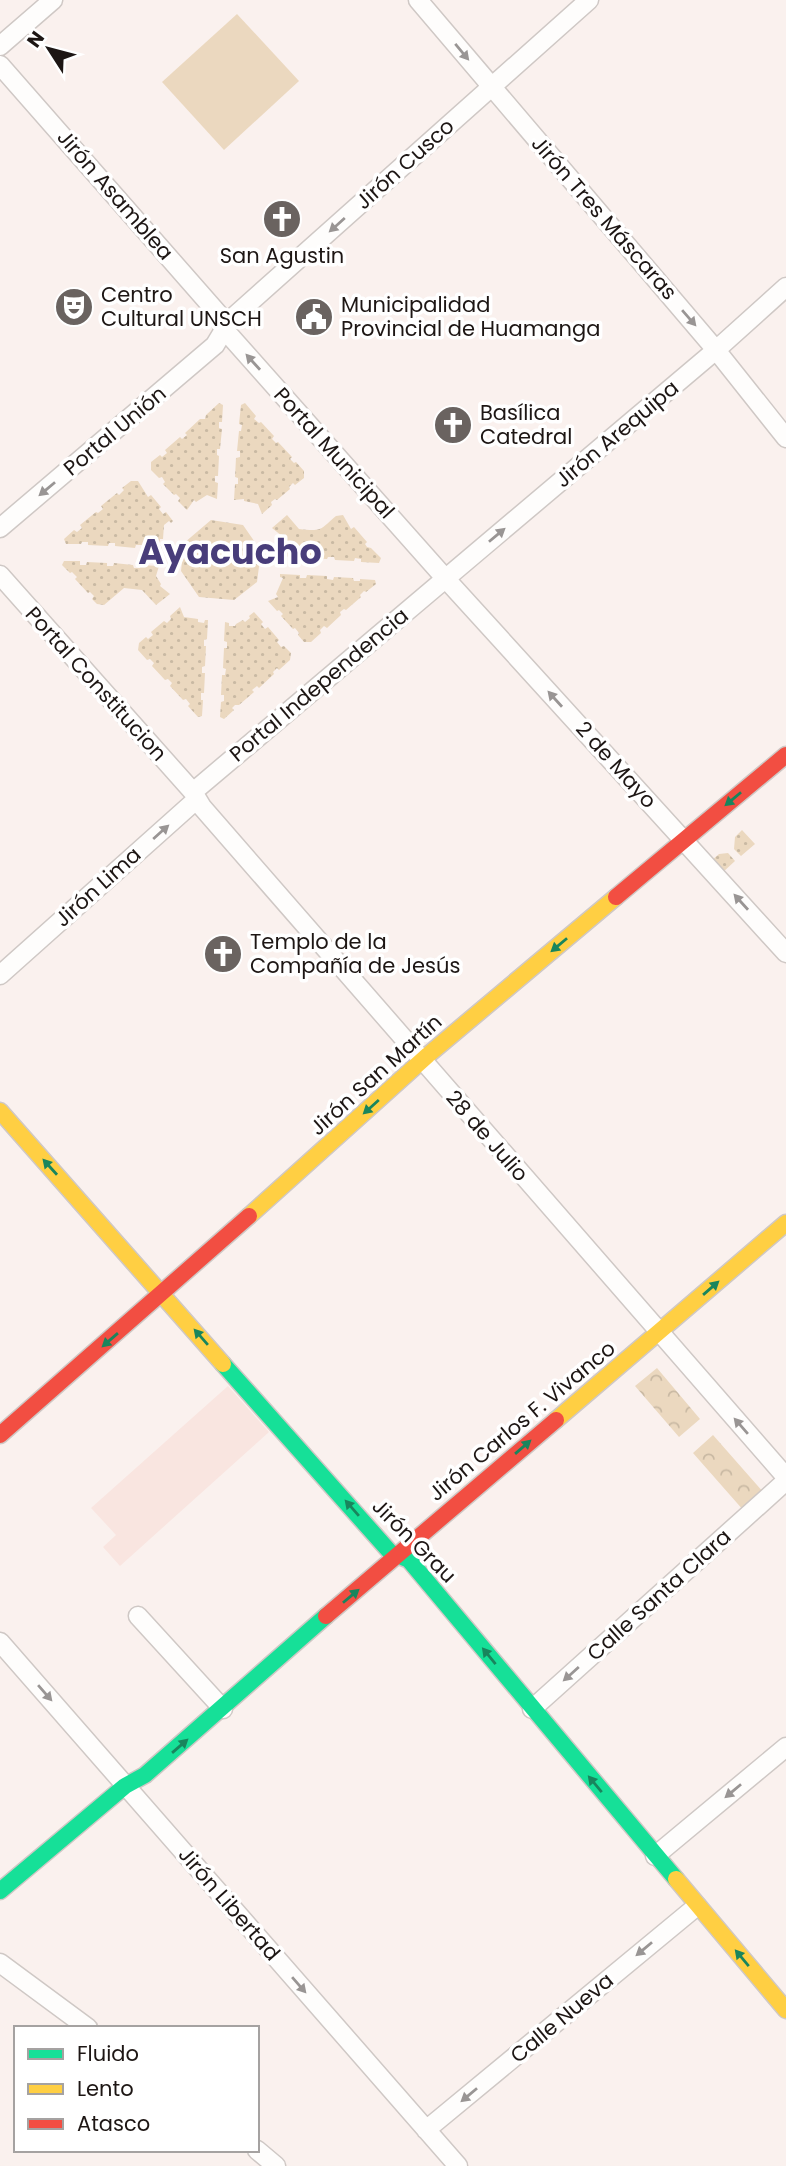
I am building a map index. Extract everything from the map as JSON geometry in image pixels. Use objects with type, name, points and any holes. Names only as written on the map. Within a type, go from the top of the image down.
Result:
[{"type":"street","points":[[0,46],[53,0]]},
{"type":"street","name":"Jirón Tres Máscaras","points":[[418,0],[716,349],[786,438]]},
{"type":"street","name":"Jirón Cusco","points":[[223,328],[589,0]]},
{"type":"street","name":"Jirón Asamblea","points":[[0,65],[221,317],[223,328]]},
{"type":"street","name":"Jirón Arequipa","points":[[444,578],[786,287]]},
{"type":"street","name":"Portal Unión","points":[[0,528],[215,345],[223,328]]},
{"type":"street","name":"Portal Municipal","points":[[223,328],[444,578]]},
{"type":"street","name":"Portal Constitucion","points":[[0,575],[195,796]]},
{"type":"street","name":"Portal Independencia","points":[[195,796],[444,578]]},
{"type":"street","name":"2 de Mayo","points":[[444,578],[786,953]]},
{"type":"street","name":"Jirón San Martín","points":[[0,1435],[163,1294],[422,1061],[786,755]]},
{"type":"street","name":"Jirón Lima","points":[[0,975],[195,796]]},
{"type":"street","name":"28 de Julio","points":[[195,796],[786,1479]]},
{"type":"street","name":"Jirón Grau","points":[[0,1111],[390,1552],[409,1560],[786,2010]]},
{"type":"street","name":"Jirón Carlos F. Vivanco","points":[[0,1891],[125,1786],[145,1775],[223,1709],[317,1624],[786,1223]]},
{"type":"street","name":"Calle Santa Clara","points":[[532,1709],[786,1479]]},
{"type":"street","points":[[138,1616],[223,1709]]},
{"type":"street","name":"Jirón Libertad","points":[[0,1642],[457,2166]]},
{"type":"street","points":[[655,1856],[786,1747]]},
{"type":"street","name":"Calle Nueva","points":[[426,2130],[697,1906]]},
{"type":"street","points":[[0,1963],[85,2026]]},
{"type":"street","points":[[259,2152],[276,2166]]},
{"type":"shaded area","points":[[228,1386],[269,1432],[120,1566],[103,1547],[116,1535],[91,1508]]},
{"type":"green space","points":[[237,14],[299,81],[224,150],[162,82]]},
{"type":"green space","points":[[219,403],[223,405],[222,422],[219,422],[219,428],[222,429],[220,449],[217,449],[218,476],[215,476],[215,482],[218,483],[217,499],[207,495],[196,502],[194,500],[187,510],[178,501],[180,498],[163,484],[165,482],[162,477],[159,478],[151,470],[151,462],[167,453],[165,450],[180,437],[182,439],[187,435],[185,433],[200,419],[205,419]]},
{"type":"green space","points":[[245,403],[256,416],[254,419],[261,422],[274,436],[272,439],[278,442],[292,457],[290,459],[304,471],[304,478],[295,485],[293,483],[290,489],[271,502],[272,505],[262,514],[258,504],[244,499],[234,500],[235,484],[238,484],[238,478],[235,477],[236,458],[240,457],[240,451],[237,451],[242,425],[239,424],[241,405]]},
{"type":"green space","points":[[131,481],[138,481],[148,497],[151,495],[163,514],[166,512],[173,521],[164,525],[163,539],[160,539],[159,545],[162,549],[142,548],[142,545],[136,545],[135,548],[115,546],[115,543],[109,543],[108,546],[88,545],[88,542],[66,544],[64,539],[74,530],[77,532],[82,528],[80,525],[103,509],[101,506],[117,493],[119,495],[124,490],[122,488]]},
{"type":"green space","points":[[287,515],[299,529],[313,530],[321,528],[336,516],[343,515],[351,529],[354,527],[367,542],[367,547],[381,558],[379,563],[361,562],[361,559],[355,558],[354,561],[335,560],[334,557],[308,558],[308,555],[302,555],[301,558],[282,556],[282,553],[286,553],[286,546],[283,546],[280,538],[282,536],[272,528]]},
{"type":"green space","points":[[211,520],[243,525],[261,551],[257,582],[234,600],[199,597],[181,571],[184,543]]},
{"type":"green space","points":[[64,561],[80,561],[80,565],[86,565],[87,562],[113,566],[114,563],[133,565],[134,568],[140,568],[140,565],[159,566],[156,576],[160,586],[170,594],[156,605],[142,590],[124,588],[104,605],[97,604],[92,599],[94,596],[75,579],[77,577],[62,565]]},
{"type":"green space","points":[[280,574],[300,575],[300,578],[306,578],[307,575],[327,576],[327,579],[333,580],[334,577],[353,578],[354,581],[375,580],[376,584],[364,591],[346,610],[340,612],[341,615],[327,628],[324,626],[311,642],[304,642],[295,628],[281,616],[283,614],[268,601],[278,597],[276,594],[283,578]]},
{"type":"green space","points":[[180,607],[184,617],[198,619],[198,622],[204,623],[208,620],[207,639],[204,640],[205,666],[202,667],[202,673],[205,673],[204,693],[201,693],[202,716],[198,717],[188,706],[190,704],[186,699],[183,700],[170,686],[172,683],[168,679],[165,680],[152,666],[154,663],[138,650],[139,643],[153,635],[151,632],[164,621],[167,623]]},
{"type":"green space","points":[[254,612],[263,622],[261,624],[265,629],[268,627],[279,640],[277,642],[281,647],[284,646],[291,653],[290,660],[279,670],[277,668],[259,688],[257,686],[252,690],[254,692],[239,705],[235,705],[232,708],[234,710],[224,719],[220,717],[221,702],[224,701],[224,695],[221,695],[222,675],[225,675],[226,669],[223,668],[224,648],[227,648],[227,642],[224,641],[225,622],[229,623],[229,626],[235,626],[243,620],[245,622]]},
{"type":"green space","points":[[742,830],[755,844],[741,856],[734,849],[735,837]]},
{"type":"green space","points":[[728,853],[735,861],[722,873],[711,861],[719,854]]},
{"type":"green space","points":[[657,1368],[700,1419],[679,1437],[635,1386]]},
{"type":"green space","points":[[713,1435],[764,1493],[744,1511],[693,1453]]},
{"type":"traffic: fast","points":[[223,1364],[390,1552],[409,1560],[676,1879]]},
{"type":"traffic: fast","points":[[0,1891],[125,1786],[145,1775],[326,1616]]},
{"type":"traffic: slow","points":[[249,1216],[428,1055],[616,897]]},
{"type":"traffic: slow","points":[[0,1111],[223,1364]]},
{"type":"traffic: slow","points":[[556,1420],[786,1223]]},
{"type":"traffic: slow","points":[[676,1879],[786,2010]]},
{"type":"traffic: jam","points":[[616,897],[786,755]]},
{"type":"traffic: jam","points":[[0,1435],[249,1216]]},
{"type":"traffic: jam","points":[[326,1616],[556,1420]]},
{"type":"place","name":"San Agustin","points":[[282,219]]},
{"type":"place","name":"Centro Cultural UNSCH","points":[[74,307]]},
{"type":"place","name":"Municipalidad Provincial de Huamanga","points":[[314,317]]},
{"type":"place","name":"Basílica Catedral","points":[[453,425]]},
{"type":"place","name":"Templo de la Compañía de Jesús","points":[[223,954]]},
{"type":"district","name":"Ayacucho","points":[[230,552]]}]
